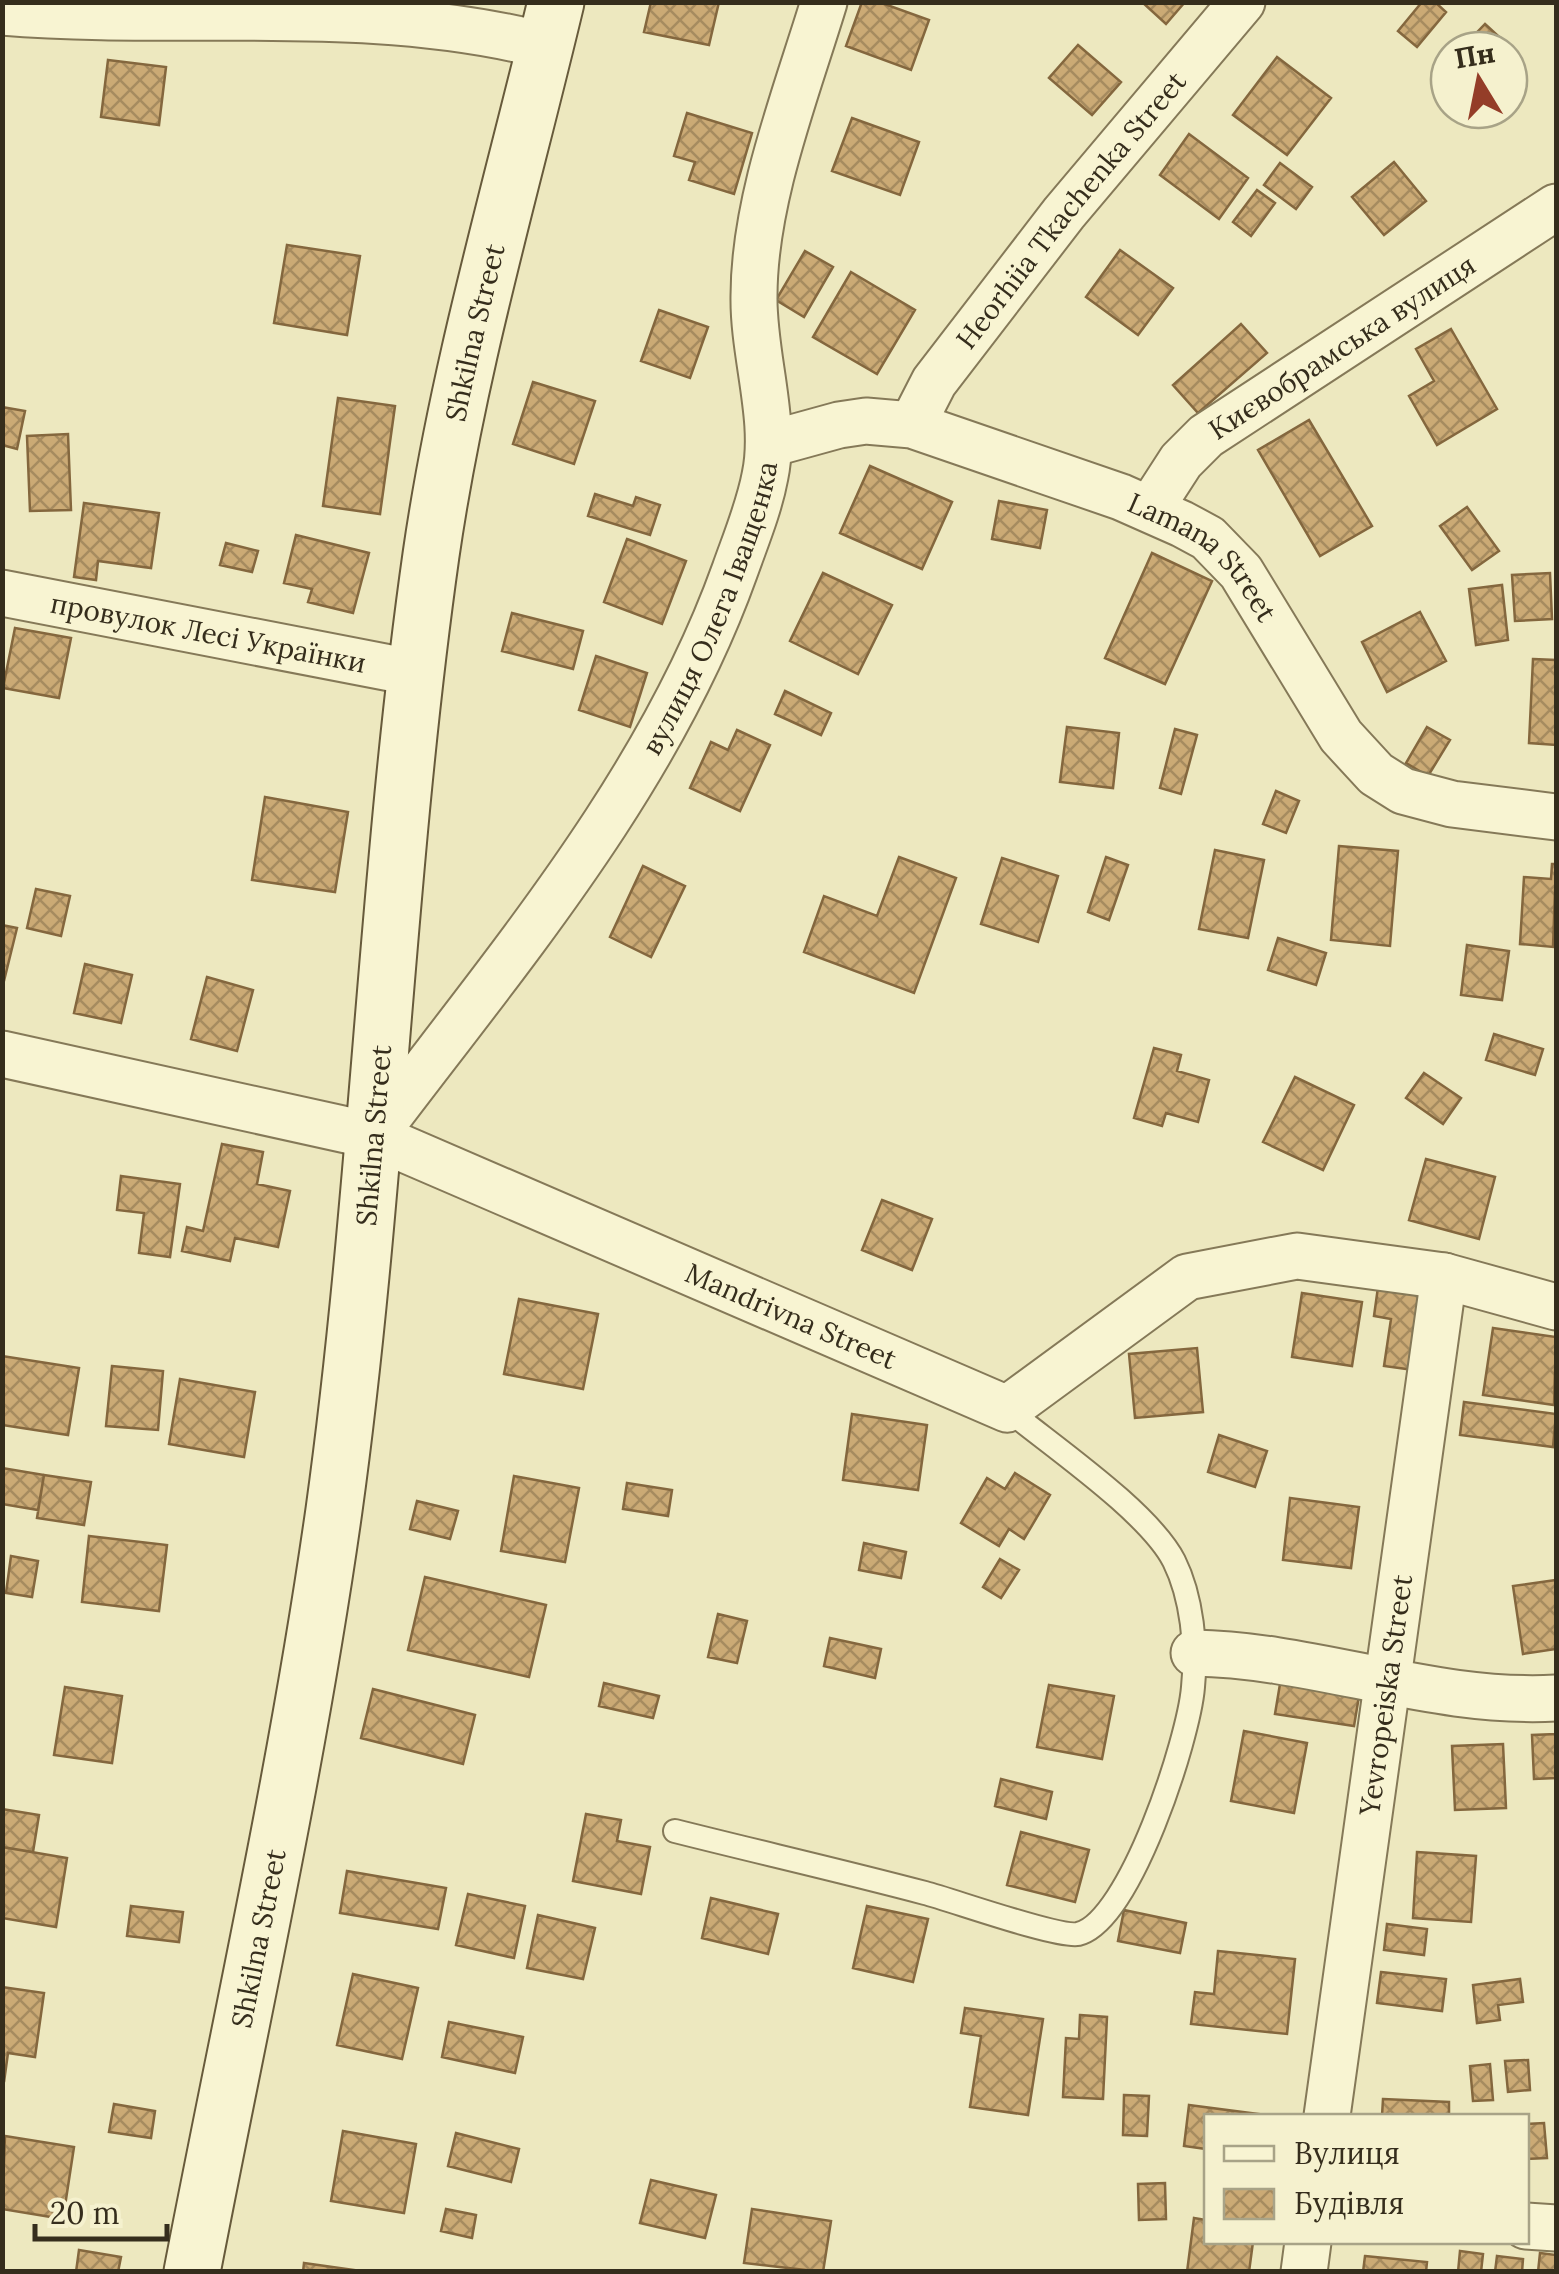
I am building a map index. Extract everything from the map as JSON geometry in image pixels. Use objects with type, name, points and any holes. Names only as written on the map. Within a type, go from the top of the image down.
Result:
[{"type":"main road","name":"Shkilna Street","points":[[192,2272],[304,1690],[333,1514],[374,1136],[399,828],[432,549],[498,231],[551,24]]},
{"type":"street","name":"вулиця Олега Іващенка","points":[[374,1136],[564,884],[644,762],[682,693],[727,590],[765,479],[770,444],[755,342],[755,266],[774,173],[824,2]]},
{"type":"street","name":"Heorhiia Tkachenka Street","points":[[912,424],[934,382],[1041,242],[1242,2]]},
{"type":"street","points":[[2,12],[82,19],[346,18],[464,28],[551,24]]},
{"type":"street","name":"Києвобрамська вулиця","points":[[1150,509],[1181,460],[1218,427],[1556,206]]},
{"type":"street","name":"Lamana Street","points":[[770,444],[839,425],[912,424],[1150,509],[1208,538],[1242,572],[1341,736],[1376,774],[1403,790],[1452,804],[1556,817]]},
{"type":"street","name":"провулок Лесі Українки","points":[[2,593],[416,673]]},
{"type":"street","name":"Mandrivna Street","points":[[2,1054],[374,1136],[1007,1409]]},
{"type":"street","points":[[1007,1409],[1187,1277],[1297,1256],[1444,1276],[1556,1308]]},
{"type":"street","name":"Yevropeiska Street","points":[[1326,2114],[1444,1276]]},
{"type":"street","points":[[1194,1653],[1268,1659],[1389,1683],[1492,1696],[1556,1698]]},
{"type":"street","points":[[1529,2226],[1556,2228]]},
{"type":"street","points":[[1304,2272],[1308,2244]]},
{"type":"lane","points":[[675,1831],[925,1893],[1056,1932],[1082,1933],[1105,1916],[1119,1896],[1155,1820],[1193,1693],[1194,1653],[1180,1576],[1161,1541],[1128,1508],[1007,1409]]},
{"type":"building","points":[[651,2],[719,2],[709,45],[644,32]]},
{"type":"building","points":[[862,2],[879,2],[929,20],[911,70],[846,46]]},
{"type":"building","points":[[1142,2],[1185,2],[1166,24]]},
{"type":"building","points":[[1422,2],[1435,2],[1446,12],[1417,47],[1398,31]]},
{"type":"building","points":[[1078,45],[1121,82],[1092,115],[1049,78]]},
{"type":"building","points":[[1277,57],[1331,98],[1287,155],[1233,115]]},
{"type":"building","points":[[108,60],[166,67],[159,125],[101,117]]},
{"type":"building","points":[[687,113],[752,133],[734,194],[689,180],[695,162],[674,156]]},
{"type":"building","points":[[852,118],[919,142],[900,195],[832,171]]},
{"type":"building","points":[[1189,134],[1248,178],[1219,219],[1160,175]]},
{"type":"building","points":[[1394,162],[1426,201],[1384,235],[1352,197]]},
{"type":"building","points":[[1280,163],[1312,187],[1296,209],[1264,185]]},
{"type":"building","points":[[1257,190],[1275,203],[1251,236],[1233,222]]},
{"type":"building","points":[[287,245],[360,256],[347,335],[274,323]]},
{"type":"building","points":[[1120,250],[1173,288],[1138,335],[1086,297]]},
{"type":"building","points":[[805,251],[833,267],[804,317],[776,300]]},
{"type":"building","points":[[851,272],[915,310],[877,374],[813,337]]},
{"type":"building","points":[[659,310],[708,327],[690,378],[641,361]]},
{"type":"building","points":[[1241,324],[1267,353],[1198,413],[1173,385]]},
{"type":"building","points":[[1451,329],[1497,409],[1437,445],[1409,396],[1434,381],[1416,349]]},
{"type":"building","points":[[533,382],[595,401],[574,464],[513,444]]},
{"type":"building","points":[[338,398],[395,406],[380,514],[323,506]]},
{"type":"building","points":[[2,407],[25,411],[17,449],[2,445]]},
{"type":"building","points":[[1309,420],[1372,526],[1320,556],[1258,450]]},
{"type":"building","points":[[68,434],[71,510],[30,511],[27,436]]},
{"type":"building","points":[[870,466],[952,502],[922,569],[840,533]]},
{"type":"building","points":[[595,494],[633,506],[636,497],[660,505],[650,535],[588,516]]},
{"type":"building","points":[[999,501],[1047,510],[1040,548],[992,539]]},
{"type":"building","points":[[84,503],[159,513],[151,568],[98,561],[96,580],[74,577]]},
{"type":"building","points":[[1467,507],[1499,551],[1472,570],[1440,526]]},
{"type":"building","points":[[296,535],[369,553],[353,613],[308,602],[312,589],[284,583]]},
{"type":"building","points":[[627,539],[686,561],[662,624],[604,602]]},
{"type":"building","points":[[226,543],[258,551],[252,572],[220,565]]},
{"type":"building","points":[[1152,553],[1212,581],[1165,684],[1105,658]]},
{"type":"building","points":[[823,573],[892,605],[858,674],[790,641]]},
{"type":"building","points":[[1550,573],[1552,619],[1515,621],[1512,575]]},
{"type":"building","points":[[1502,585],[1508,640],[1476,645],[1469,589]]},
{"type":"building","points":[[1420,612],[1446,661],[1387,692],[1362,642]]},
{"type":"building","points":[[512,613],[583,631],[573,669],[502,651]]},
{"type":"building","points":[[15,628],[71,638],[59,698],[3,688]]},
{"type":"building","points":[[596,656],[647,673],[630,727],[579,710]]},
{"type":"building","points":[[1533,659],[1556,660],[1556,745],[1529,743]]},
{"type":"building","points":[[785,691],[831,713],[821,735],[775,714]]},
{"type":"building","points":[[1067,727],[1119,733],[1113,788],[1060,782]]},
{"type":"building","points":[[1427,727],[1450,740],[1428,776],[1406,763]]},
{"type":"building","points":[[1175,729],[1197,735],[1181,794],[1160,788]]},
{"type":"building","points":[[737,730],[770,745],[740,811],[690,788],[711,742],[728,750]]},
{"type":"building","points":[[1276,791],[1299,801],[1286,833],[1263,824]]},
{"type":"building","points":[[265,797],[348,812],[335,892],[252,880]]},
{"type":"building","points":[[1339,846],[1398,851],[1390,946],[1331,940]]},
{"type":"building","points":[[1215,850],[1264,860],[1248,938],[1199,929]]},
{"type":"building","points":[[899,857],[956,878],[914,993],[804,952],[824,896],[877,916]]},
{"type":"building","points":[[1106,857],[1128,865],[1109,920],[1088,912]]},
{"type":"building","points":[[1002,858],[1058,876],[1038,942],[981,924]]},
{"type":"building","points":[[1552,864],[1556,864],[1553,947],[1520,944],[1524,877],[1551,879]]},
{"type":"building","points":[[643,866],[685,886],[651,957],[610,937]]},
{"type":"building","points":[[36,889],[70,896],[61,936],[27,928]]},
{"type":"building","points":[[2,925],[17,928],[2,989]]},
{"type":"building","points":[[1278,938],[1326,953],[1316,985],[1268,970]]},
{"type":"building","points":[[1467,945],[1509,951],[1502,1000],[1461,995]]},
{"type":"building","points":[[85,964],[132,975],[121,1023],[74,1013]]},
{"type":"building","points":[[207,977],[253,990],[237,1051],[191,1039]]},
{"type":"building","points":[[1494,1034],[1543,1049],[1535,1075],[1486,1060]]},
{"type":"building","points":[[1154,1048],[1181,1055],[1177,1071],[1209,1080],[1198,1122],[1166,1113],[1162,1126],[1134,1118]]},
{"type":"building","points":[[1424,1073],[1461,1098],[1443,1124],[1406,1098]]},
{"type":"building","points":[[1295,1077],[1354,1105],[1323,1170],[1263,1142]]},
{"type":"building","points":[[222,1144],[263,1152],[257,1184],[290,1191],[278,1247],[235,1238],[230,1261],[182,1251],[187,1227],[203,1231]]},
{"type":"building","points":[[1426,1159],[1495,1177],[1479,1239],[1409,1220]]},
{"type":"building","points":[[121,1176],[180,1184],[170,1257],[139,1253],[144,1213],[117,1210]]},
{"type":"building","points":[[882,1200],[932,1219],[912,1270],[862,1250]]},
{"type":"building","points":[[1379,1280],[1426,1286],[1414,1370],[1384,1366],[1391,1319],[1374,1316]]},
{"type":"building","points":[[1302,1293],[1362,1302],[1352,1366],[1292,1357]]},
{"type":"building","points":[[519,1299],[598,1314],[583,1389],[504,1374]]},
{"type":"building","points":[[1493,1328],[1556,1337],[1554,1405],[1483,1395]]},
{"type":"building","points":[[1197,1348],[1203,1412],[1135,1418],[1129,1354]]},
{"type":"building","points":[[2,1356],[79,1368],[68,1435],[2,1425]]},
{"type":"building","points":[[112,1366],[163,1371],[158,1430],[106,1426]]},
{"type":"building","points":[[180,1379],[255,1392],[244,1457],[169,1444]]},
{"type":"building","points":[[1464,1402],[1556,1414],[1553,1447],[1460,1435]]},
{"type":"building","points":[[852,1414],[927,1425],[918,1490],[843,1480]]},
{"type":"building","points":[[1219,1435],[1267,1451],[1255,1487],[1208,1472]]},
{"type":"building","points":[[2,1468],[44,1475],[38,1510],[2,1504]]},
{"type":"building","points":[[1015,1473],[1050,1495],[1024,1539],[1009,1529],[999,1546],[961,1523],[987,1478],[1005,1489]]},
{"type":"building","points":[[44,1475],[91,1482],[84,1525],[37,1518]]},
{"type":"building","points":[[514,1476],[579,1488],[565,1562],[501,1551]]},
{"type":"building","points":[[627,1483],[672,1490],[668,1516],[623,1509]]},
{"type":"building","points":[[1290,1498],[1359,1507],[1351,1568],[1283,1560]]},
{"type":"building","points":[[417,1501],[458,1511],[450,1539],[410,1529]]},
{"type":"building","points":[[89,1536],[167,1545],[159,1611],[82,1602]]},
{"type":"building","points":[[864,1543],[906,1552],[901,1578],[859,1570]]},
{"type":"building","points":[[11,1556],[38,1561],[32,1597],[6,1593]]},
{"type":"building","points":[[1000,1559],[1019,1570],[1001,1598],[983,1587]]},
{"type":"building","points":[[425,1577],[546,1605],[529,1677],[408,1650]]},
{"type":"building","points":[[1556,1580],[1556,1649],[1523,1654],[1513,1586]]},
{"type":"building","points":[[718,1614],[747,1621],[737,1663],[708,1657]]},
{"type":"building","points":[[830,1638],[881,1649],[875,1678],[824,1666]]},
{"type":"building","points":[[604,1683],[659,1696],[653,1718],[599,1706]]},
{"type":"building","points":[[1280,1684],[1359,1696],[1354,1726],[1275,1714]]},
{"type":"building","points":[[1049,1685],[1114,1696],[1102,1759],[1037,1747]]},
{"type":"building","points":[[65,1687],[122,1696],[112,1763],[54,1755]]},
{"type":"building","points":[[373,1689],[475,1715],[463,1764],[361,1738]]},
{"type":"building","points":[[1244,1731],[1307,1743],[1294,1813],[1231,1801]]},
{"type":"building","points":[[1556,1734],[1556,1778],[1534,1779],[1532,1735]]},
{"type":"building","points":[[1503,1744],[1506,1808],[1455,1810],[1452,1746]]},
{"type":"building","points":[[1001,1779],[1052,1792],[1046,1819],[995,1806]]},
{"type":"building","points":[[2,1809],[39,1815],[33,1852],[2,1847]]},
{"type":"building","points":[[586,1814],[621,1820],[617,1841],[650,1847],[641,1894],[573,1881]]},
{"type":"building","points":[[1021,1832],[1089,1850],[1075,1902],[1007,1885]]},
{"type":"building","points":[[2,1847],[67,1858],[56,1927],[2,1918]]},
{"type":"building","points":[[1417,1852],[1476,1856],[1471,1922],[1413,1918]]},
{"type":"building","points":[[347,1871],[446,1888],[438,1929],[340,1913]]},
{"type":"building","points":[[468,1894],[525,1906],[514,1958],[456,1945]]},
{"type":"building","points":[[711,1898],[778,1914],[768,1954],[702,1938]]},
{"type":"building","points":[[131,1906],[183,1912],[179,1942],[127,1936]]},
{"type":"building","points":[[867,1906],[928,1919],[913,1982],[853,1968]]},
{"type":"building","points":[[1124,1910],[1186,1923],[1180,1953],[1118,1941]]},
{"type":"building","points":[[538,1915],[595,1928],[583,1979],[527,1968]]},
{"type":"building","points":[[1387,1924],[1427,1929],[1424,1955],[1384,1950]]},
{"type":"building","points":[[1218,1951],[1295,1959],[1287,2034],[1191,2024],[1195,1992],[1214,1994]]},
{"type":"building","points":[[1381,1972],[1446,1979],[1442,2011],[1377,2003]]},
{"type":"building","points":[[353,1974],[418,1988],[402,2059],[337,2045]]},
{"type":"building","points":[[1520,1979],[1523,2002],[1498,2005],[1500,2020],[1477,2023],[1473,1985]]},
{"type":"building","points":[[2,1987],[44,1993],[35,2057],[8,2053],[4,2082]]},
{"type":"building","points":[[965,2008],[1043,2019],[1028,2115],[970,2107],[981,2036],[961,2033]]},
{"type":"building","points":[[1080,2015],[1107,2017],[1103,2099],[1063,2097],[1066,2038],[1079,2039]]},
{"type":"building","points":[[449,2022],[523,2037],[515,2073],[442,2057]]},
{"type":"building","points":[[1528,2060],[1530,2090],[1508,2092],[1505,2061]]},
{"type":"building","points":[[1490,2064],[1493,2100],[1473,2101],[1470,2066]]},
{"type":"building","points":[[1124,2095],[1149,2096],[1147,2136],[1123,2135]]},
{"type":"building","points":[[1383,2099],[1449,2102],[1449,2114],[1382,2114]]},
{"type":"building","points":[[114,2104],[155,2111],[151,2138],[109,2132]]},
{"type":"building","points":[[1189,2105],[1258,2114],[1204,2114],[1204,2149],[1184,2146]]},
{"type":"building","points":[[1544,2123],[1547,2158],[1529,2159],[1529,2124]]},
{"type":"building","points":[[343,2131],[416,2144],[404,2213],[331,2201]]},
{"type":"building","points":[[456,2133],[519,2149],[511,2182],[448,2166]]},
{"type":"building","points":[[5,2136],[74,2147],[63,2219],[2,2209]]},
{"type":"building","points":[[651,2180],[716,2195],[705,2238],[640,2223]]},
{"type":"building","points":[[1165,2183],[1166,2219],[1139,2220],[1138,2184]]},
{"type":"building","points":[[446,2209],[476,2215],[472,2238],[441,2231]]},
{"type":"building","points":[[752,2209],[831,2221],[823,2272],[744,2263]]},
{"type":"building","points":[[1194,2218],[1204,2220],[1204,2244],[1253,2244],[1249,2272],[1187,2272]]},
{"type":"building","points":[[79,2250],[121,2257],[118,2272],[76,2272]]},
{"type":"building","points":[[1460,2251],[1483,2254],[1481,2272],[1458,2272]]},
{"type":"building","points":[[1540,2253],[1556,2255],[1556,2272],[1538,2272]]},
{"type":"building","points":[[1365,2256],[1427,2262],[1426,2272],[1363,2272]]},
{"type":"building","points":[[1497,2256],[1523,2259],[1522,2272],[1495,2272]]},
{"type":"building","points":[[304,2263],[368,2272],[303,2272]]}]
